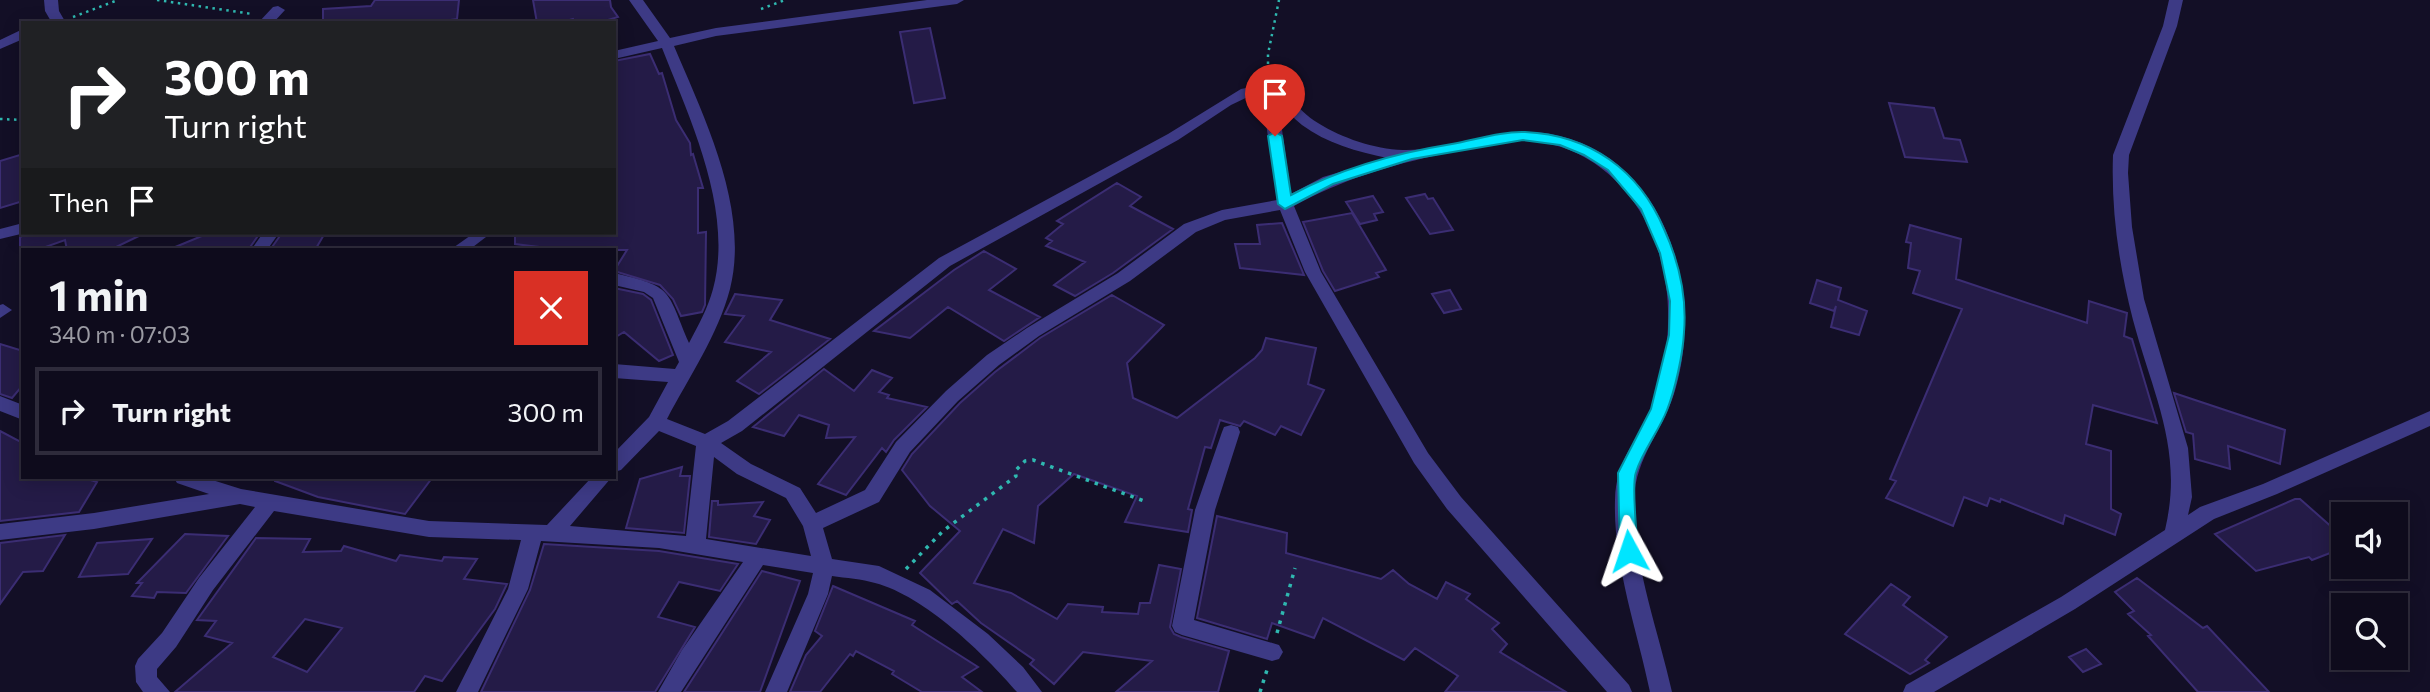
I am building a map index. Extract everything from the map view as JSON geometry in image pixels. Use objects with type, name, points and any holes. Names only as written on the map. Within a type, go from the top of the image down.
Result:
[{"type":"street","points":[[51,0],[55,21]]},
{"type":"street","points":[[616,463],[656,422],[684,369],[718,301],[725,249],[724,220],[711,154],[666,42],[636,0]]},
{"type":"street","points":[[616,54],[716,32],[957,0]]},
{"type":"street","points":[[2174,534],[2182,497],[2178,447],[2136,299],[2123,219],[2120,168],[2121,155],[2170,26],[2176,0]]},
{"type":"street","points":[[0,45],[21,34]]},
{"type":"street","points":[[706,442],[735,426],[950,258],[1175,136],[1248,90],[1269,91],[1287,99],[1309,124],[1357,146],[1410,155]]},
{"type":"street","points":[[1269,91],[1285,204],[1313,272],[1421,458],[1463,513],[1622,692]]},
{"type":"street","points":[[813,524],[872,496],[903,447],[952,396],[993,360],[1033,332],[1112,285],[1201,221],[1285,204],[1328,181],[1410,155],[1523,136],[1562,141],[1589,152],[1613,167],[1633,187],[1648,209],[1667,253],[1678,301],[1676,335],[1659,409],[1626,473],[1629,551],[1661,692]]},
{"type":"street","points":[[0,234],[21,229]]},
{"type":"street","points":[[461,248],[478,237]]},
{"type":"street","points":[[616,279],[649,287],[660,295],[684,369]]},
{"type":"street","points":[[616,370],[684,369]]},
{"type":"street","points":[[0,403],[21,412]]},
{"type":"street","points":[[1914,692],[2068,603],[2207,513],[2270,489],[2430,418]]},
{"type":"street","points":[[656,422],[706,442],[744,469],[793,493],[813,524],[824,567],[818,594],[776,692]]},
{"type":"street","points":[[1231,432],[1205,510],[1182,626],[1272,652]]},
{"type":"street","points":[[695,545],[706,442]]},
{"type":"street","points":[[192,479],[215,482],[240,497],[429,529],[543,532],[695,545],[879,575],[895,581],[954,617],[996,652],[1030,691]]},
{"type":"street","points":[[467,692],[543,532],[601,479]]},
{"type":"street","points":[[0,532],[94,522],[240,497]]},
{"type":"street","points":[[159,692],[147,682],[146,666],[169,640],[206,584],[269,503]]},
{"type":"street","points":[[669,692],[700,640],[732,598],[758,555]]},
{"type":"path","points":[[55,21],[118,0]]},
{"type":"path","points":[[157,0],[271,17]]},
{"type":"path","points":[[1269,91],[1268,54],[1279,0]]},
{"type":"path","points":[[0,119],[21,120]]},
{"type":"path","points":[[895,581],[943,531],[1016,476],[1016,471],[1025,461],[1033,460],[1144,501]]},
{"type":"path","points":[[1260,692],[1295,568]]},
{"type":"building","points":[[375,0],[459,0],[457,19],[323,21],[323,9],[371,6]]},
{"type":"building","points":[[533,0],[610,0],[618,17],[605,21],[537,21]]},
{"type":"building","points":[[930,28],[945,98],[914,103],[900,32]]},
{"type":"building","points":[[650,54],[659,74],[662,73],[676,120],[690,143],[691,155],[693,154],[703,188],[698,188],[698,233],[706,232],[705,305],[702,312],[681,316],[673,299],[660,285],[616,272],[627,250],[548,248],[515,244],[515,235],[616,235],[616,61]]},
{"type":"building","points":[[1889,103],[1934,108],[1944,138],[1960,140],[1967,162],[1905,157]]},
{"type":"building","points":[[21,155],[21,202],[0,208],[0,161]]},
{"type":"building","points":[[1117,183],[1141,197],[1130,206],[1173,229],[1113,273],[1075,296],[1054,285],[1085,262],[1046,246],[1052,241],[1046,238],[1063,224],[1057,221]]},
{"type":"building","points":[[1425,194],[1428,199],[1433,198],[1453,230],[1430,234],[1406,198]]},
{"type":"building","points":[[1373,196],[1383,212],[1374,214],[1377,220],[1360,224],[1346,202]]},
{"type":"building","points":[[1352,213],[1386,270],[1376,273],[1379,277],[1335,291],[1323,271],[1303,222]]},
{"type":"building","points":[[1282,223],[1304,275],[1240,268],[1235,244],[1260,244],[1257,225]]},
{"type":"building","points":[[1910,225],[1961,239],[1956,279],[2087,323],[2089,301],[2127,313],[2124,336],[2132,339],[2157,423],[2093,405],[2086,444],[2111,451],[2111,509],[2121,514],[2115,535],[2065,515],[2063,524],[2001,499],[2000,502],[1990,498],[1987,506],[1964,497],[1953,526],[1886,498],[1896,481],[1890,479],[1962,309],[1913,293],[1920,271],[1908,268],[1911,243],[1906,242]]},
{"type":"building","points":[[141,235],[114,248],[67,248],[65,240],[43,248],[21,250],[20,237]]},
{"type":"building","points":[[204,235],[259,235],[249,248],[173,248]]},
{"type":"building","points":[[281,235],[324,235],[316,248],[271,248]]},
{"type":"building","points":[[984,251],[1016,269],[989,290],[1040,317],[1004,341],[948,307],[910,338],[874,331],[954,270]]},
{"type":"building","points":[[1817,280],[1841,288],[1838,300],[1867,311],[1859,335],[1831,327],[1836,306],[1834,311],[1810,303]]},
{"type":"building","points":[[616,288],[643,294],[651,300],[673,355],[659,361],[624,332],[616,337]]},
{"type":"building","points":[[1450,290],[1461,309],[1444,313],[1432,294]]},
{"type":"building","points":[[735,294],[782,300],[770,320],[830,339],[759,394],[737,381],[771,352],[725,342],[744,316],[725,314]]},
{"type":"building","points":[[1112,295],[1164,325],[1127,363],[1133,398],[1177,418],[1255,358],[1262,350],[1266,338],[1316,348],[1308,384],[1324,390],[1301,435],[1281,426],[1275,435],[1244,421],[1240,426],[1220,420],[1211,448],[1205,447],[1188,509],[1192,510],[1188,532],[1125,522],[1137,496],[1074,474],[1038,506],[1034,543],[1003,529],[974,583],[1011,593],[1057,619],[1068,604],[1103,607],[1102,612],[1138,614],[1140,603],[1150,603],[1159,565],[1181,569],[1170,627],[1174,634],[1181,637],[1229,651],[1218,692],[1116,692],[1152,661],[1083,652],[1054,684],[1030,664],[1034,660],[981,623],[957,601],[952,604],[920,573],[960,531],[930,506],[902,470],[912,454],[960,403],[995,372],[1040,338]]},
{"type":"building","points":[[0,344],[21,350],[21,387],[12,398],[0,394]]},
{"type":"building","points":[[824,369],[854,391],[872,370],[892,378],[879,392],[889,395],[887,398],[927,407],[894,440],[886,452],[882,448],[846,495],[818,484],[855,437],[826,438],[829,425],[799,415],[784,436],[753,427]]},
{"type":"building","points":[[2174,393],[2285,430],[2280,464],[2228,446],[2230,469],[2195,459],[2193,434],[2186,432]]},
{"type":"building","points":[[0,431],[21,442],[21,479],[87,479],[97,482],[79,512],[0,521]]},
{"type":"building","points":[[682,467],[680,476],[690,476],[684,533],[626,528],[640,479]]},
{"type":"building","points":[[431,479],[405,514],[318,497],[275,481]]},
{"type":"building","points":[[2300,499],[2331,526],[2331,553],[2312,560],[2309,557],[2256,571],[2215,534]]},
{"type":"building","points":[[712,501],[718,501],[718,505],[763,502],[754,516],[770,520],[756,544],[709,537]]},
{"type":"building","points":[[1217,516],[1287,533],[1286,553],[1381,579],[1393,570],[1409,584],[1437,599],[1446,582],[1470,594],[1466,599],[1499,623],[1492,629],[1507,644],[1500,652],[1566,692],[1445,692],[1458,676],[1415,648],[1404,660],[1323,618],[1314,638],[1272,623],[1267,639],[1197,618]]},
{"type":"building","points":[[185,534],[228,536],[186,593],[157,592],[154,598],[132,596],[142,583],[137,583]]},
{"type":"building","points":[[65,535],[43,571],[23,572],[0,604],[0,543]]},
{"type":"building","points":[[256,538],[310,539],[303,552],[341,551],[344,546],[396,561],[400,555],[442,561],[444,557],[477,559],[464,579],[507,584],[495,609],[442,681],[425,676],[414,692],[175,692],[232,643],[205,636],[216,621],[197,620]],"holes":[[[305,619],[342,628],[307,672],[273,657]]]},
{"type":"building","points":[[152,539],[128,574],[79,577],[97,543]]},
{"type":"building","points":[[544,544],[659,551],[738,564],[720,591],[679,582],[658,617],[695,627],[655,692],[481,692],[530,590]]},
{"type":"building","points":[[762,571],[800,581],[760,692],[684,692]]},
{"type":"building","points":[[2137,578],[2203,628],[2207,626],[2269,692],[2198,692],[2148,636],[2151,635],[2128,614],[2134,611],[2115,592]]},
{"type":"building","points":[[1891,584],[1910,597],[1903,605],[1947,637],[1925,660],[1929,663],[1910,674],[1845,634]]},
{"type":"building","points":[[833,586],[915,621],[912,625],[978,667],[962,677],[982,692],[922,692],[892,674],[894,671],[856,651],[853,656],[850,654],[820,692],[790,692],[806,655],[822,636],[815,631]]},
{"type":"building","points":[[2086,649],[2101,664],[2083,672],[2069,657]]},
{"type":"route","points":[[1275,136],[1285,204],[1328,181],[1410,155],[1523,136],[1562,141],[1589,152],[1613,167],[1633,187],[1648,209],[1667,253],[1678,301],[1670,370],[1659,409],[1626,473],[1629,551]]}]
